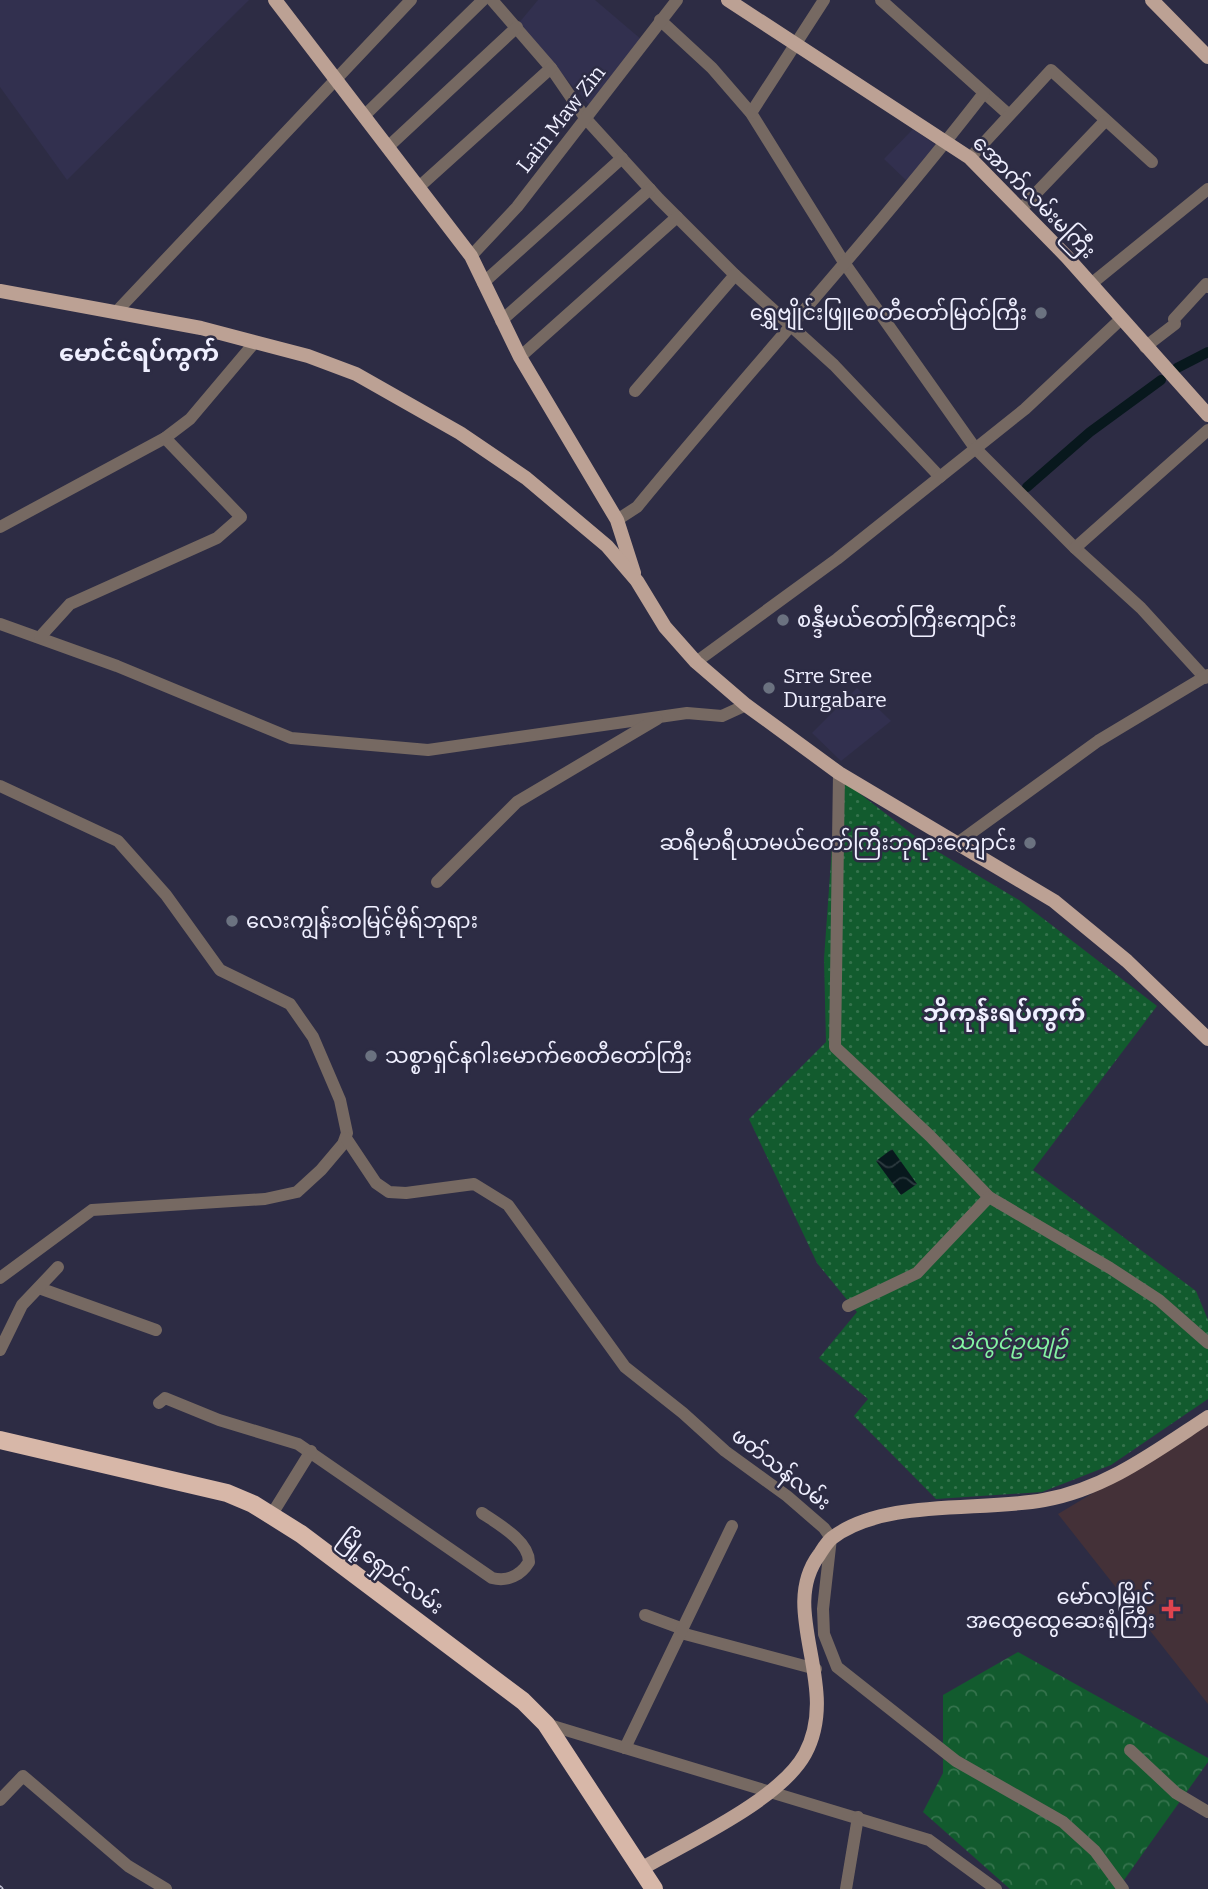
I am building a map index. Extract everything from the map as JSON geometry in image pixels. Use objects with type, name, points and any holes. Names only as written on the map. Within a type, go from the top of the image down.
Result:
[{"type":"highway","name":"မြို့ရှောင်လမ်း","points":[[0,1440],[227,1493],[272,1514],[523,1701],[546,1724],[654,1889]]},
{"type":"main road","points":[[275,0],[471,256],[520,357],[617,520],[637,582]]},
{"type":"main road","name":"အောက်လမ်းမကြီး","points":[[728,0],[947,140],[970,158],[1091,284],[1145,347],[1205,405]]},
{"type":"main road","points":[[1152,0],[1208,57]]},
{"type":"main road","points":[[0,291],[117,311],[255,342],[356,374],[460,433],[526,478],[607,546],[637,582],[665,628],[696,662],[746,705],[839,773],[1054,901],[1127,961],[1208,1039]]},
{"type":"main road","points":[[641,1869],[772,1793],[804,1756],[817,1725],[816,1669],[803,1609],[803,1587],[811,1565],[831,1538],[881,1514],[1044,1500],[1102,1482],[1114,1478],[1208,1417]]},
{"type":"street","points":[[117,311],[411,0]]},
{"type":"street","points":[[365,115],[483,0]]},
{"type":"street","points":[[492,0],[551,68],[586,119],[650,189],[735,275],[791,324],[940,477]]},
{"type":"street","name":"Lain Maw Zin","points":[[471,256],[517,206],[677,0]]},
{"type":"street","points":[[751,113],[824,0]]},
{"type":"street","points":[[881,0],[1008,114]]},
{"type":"street","points":[[660,20],[712,68],[751,113],[845,264],[975,448],[1074,548],[1142,608],[1206,677],[1098,741],[956,844]]},
{"type":"street","points":[[389,146],[517,27]]},
{"type":"street","points":[[420,186],[551,68]]},
{"type":"street","points":[[970,158],[1051,70],[1152,162]]},
{"type":"street","points":[[617,520],[637,507],[845,264],[984,93]]},
{"type":"street","points":[[1021,209],[1105,121]]},
{"type":"street","points":[[483,283],[622,158]]},
{"type":"street","points":[[501,321],[650,189]]},
{"type":"street","points":[[1091,284],[1208,189]]},
{"type":"street","points":[[520,357],[677,217]]},
{"type":"street","points":[[635,391],[735,275]]},
{"type":"street","points":[[1145,347],[1175,324],[1174,319],[1206,285],[1208,286]]},
{"type":"street","points":[[0,302],[15,294]]},
{"type":"street","points":[[696,662],[837,559],[1025,409],[1121,319]]},
{"type":"street","points":[[0,527],[165,438],[190,419],[255,342]]},
{"type":"street","points":[[1074,548],[1208,430]]},
{"type":"street","points":[[40,637],[70,604],[217,538],[241,517],[165,438]]},
{"type":"street","points":[[0,624],[40,637],[291,738],[428,750],[687,713],[722,716],[746,705]]},
{"type":"street","points":[[437,882],[517,802],[660,718]]},
{"type":"street","points":[[839,773],[835,1047],[930,1136],[989,1197],[1130,1280],[1159,1300],[1208,1343]]},
{"type":"street","points":[[0,786],[118,841],[166,895],[220,970],[290,1004],[313,1037],[334,1087],[346,1125],[346,1138],[313,1179],[297,1192],[265,1199],[92,1210],[0,1278]]},
{"type":"street","name":"ဖတ်သန်လမ်း","points":[[346,1138],[376,1183],[389,1192],[474,1184],[508,1205],[625,1367],[684,1413],[725,1451],[788,1496],[824,1528],[831,1538],[823,1609],[824,1634],[836,1667],[956,1761],[1063,1822],[1095,1852],[1123,1889]]},
{"type":"street","points":[[848,1306],[917,1273],[989,1197]]},
{"type":"street","points":[[0,1350],[17,1313],[58,1267]]},
{"type":"street","points":[[39,1289],[156,1330]]},
{"type":"street","points":[[159,1403],[165,1398],[311,1451],[492,1578],[513,1577],[527,1566],[528,1553],[515,1538],[482,1513]]},
{"type":"street","points":[[272,1514],[311,1451]]},
{"type":"street","points":[[625,1748],[732,1526]]},
{"type":"street","points":[[645,1615],[682,1631],[816,1669]]},
{"type":"street","points":[[546,1724],[929,1840],[996,1889]]},
{"type":"street","points":[[1130,1750],[1176,1793],[1208,1812]]},
{"type":"street","points":[[0,1800],[23,1776],[128,1866],[166,1889]]},
{"type":"street","points":[[846,1889],[858,1817]]},
{"type":"shaded area","points":[[0,0],[249,0],[67,180],[0,87]]},
{"type":"shaded area","points":[[538,0],[595,0],[642,40],[591,107],[518,24]]},
{"type":"shaded area","points":[[913,129],[936,145],[908,182],[884,159]]},
{"type":"shaded area","points":[[857,688],[891,721],[841,761],[812,733]]},
{"type":"shaded area","name":"မော်လမြိုင် အထွေထွေဆေးရုံကြီး","points":[[1208,1424],[1208,1704],[1058,1514]]},
{"type":"green space","name":"သံလွင်ဥယျဉ်","points":[[837,776],[925,844],[1019,900],[1157,1006],[1033,1170],[1196,1291],[1208,1320],[1208,1399],[1111,1465],[1042,1492],[936,1499],[854,1416],[868,1399],[819,1358],[857,1312],[817,1263],[749,1119],[826,1042],[824,959]]},
{"type":"green space","points":[[1018,1652],[1208,1758],[1208,1762],[1124,1880],[1125,1889],[1010,1889],[923,1812],[943,1773],[943,1695]]},
{"type":"water","points":[[892,1149],[917,1184],[901,1195],[876,1161]]},
{"type":"waterway","points":[[1177,368],[1208,352]]},
{"type":"waterway","points":[[1027,487],[1090,432],[1161,380]]},
{"type":"place","name":"ရွှေဗျိုင်းဖြူစေတီတော်မြတ်ကြီး","points":[[1041,313]]},
{"type":"place","name":"စန္ဒီမယ်တော်ကြီးကျောင်း","points":[[783,620]]},
{"type":"place","name":"Srre Sree Durgabare","points":[[769,688]]},
{"type":"place","name":"ဆရီမာရီယာမယ်တော်ကြီးဘုရားကျောင်း","points":[[1030,843]]},
{"type":"place","name":"လေးကျွန်းတမြင့်မိုရ်ဘုရား","points":[[232,921]]},
{"type":"place","name":"သစ္စာရှင်နဂါးမောက်စေတီတော်ကြီး","points":[[371,1056]]},
{"type":"place","name":"မော်လမြိုင် အထွေထွေဆေးရုံကြီး","points":[[1171,1609]]},
{"type":"district","name":"မောင်ငံရပ်ကွက်","points":[[139,353]]},
{"type":"district","name":"ဘိုကုန်းရပ်ကွက်","points":[[1004,1013]]}]
